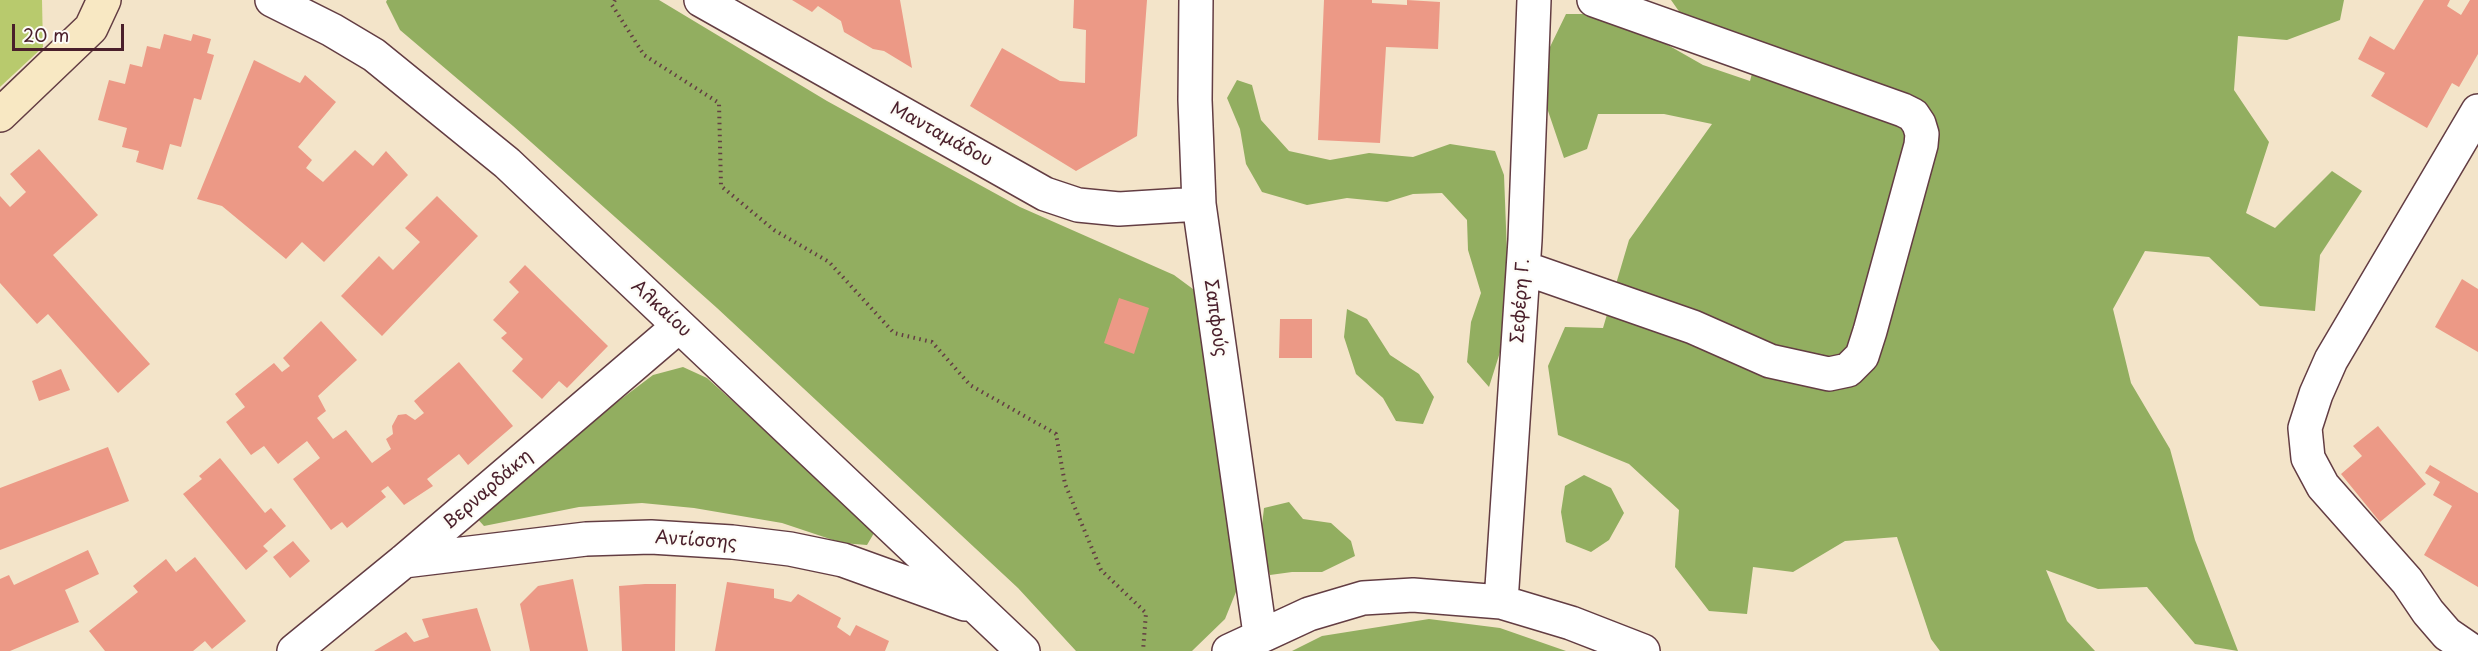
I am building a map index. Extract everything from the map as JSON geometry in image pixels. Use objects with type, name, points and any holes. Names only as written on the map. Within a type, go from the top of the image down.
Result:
[{"type":"street","points":[[0,115],[91,28],[104,0]]},
{"type":"street","name":"Αλκαίου","points":[[272,0],[332,30],[374,55],[444,110],[507,164],[1023,651]]},
{"type":"street","name":"Μανταμάδου","points":[[701,0],[1045,194],[1078,205],[1119,209],[1199,204]]},
{"type":"street","name":"Σαπφούς","points":[[1196,0],[1195,100],[1199,204],[1260,634]]},
{"type":"street","name":"Σεφέρη Γ.","points":[[1501,602],[1524,268],[1534,0]]},
{"type":"street","points":[[1524,268],[1693,327],[1770,360],[1829,374],[1848,370],[1862,356],[1921,145],[1922,134],[1919,124],[1913,115],[1903,110],[1594,0]]},
{"type":"street","points":[[2472,651],[2447,634],[2407,581],[2324,486],[2308,458],[2305,428],[2316,394],[2331,360],[2478,111]]},
{"type":"street","name":"Βερναρδάκη","points":[[294,651],[404,561],[679,326]]},
{"type":"street","name":"Αντίσσης","points":[[404,561],[586,539],[651,537],[732,543],[790,549],[843,560],[978,609]]},
{"type":"street","points":[[1229,651],[1260,634],[1309,614],[1363,598],[1413,595],[1501,602],[1571,623],[1643,651]]},
{"type":"path","points":[[615,0],[612,5],[644,55],[719,103],[721,186],[774,230],[829,262],[894,333],[932,342],[970,385],[1056,434],[1065,484],[1101,570],[1146,613],[1143,651]]},
{"type":"green space","points":[[0,0],[42,0],[43,47],[0,87]]},
{"type":"green space","points":[[387,0],[659,0],[827,101],[1020,207],[1174,275],[1197,292],[1240,582],[1225,619],[1192,651],[1076,651],[1018,588],[717,308],[513,126],[400,30]]},
{"type":"green space","points":[[1671,0],[2344,0],[2340,20],[2287,40],[2238,36],[2234,90],[2269,142],[2246,213],[2275,228],[2332,171],[2362,191],[2320,255],[2315,311],[2260,306],[2209,257],[2145,251],[2113,309],[2131,383],[2170,449],[2195,540],[2238,651],[2195,644],[2147,587],[2098,589],[2046,570],[2067,621],[2095,651],[1940,651],[1931,639],[1897,537],[1845,541],[1793,572],[1753,567],[1747,614],[1709,611],[1675,567],[1679,510],[1629,464],[1558,435],[1548,366],[1565,327],[1603,328],[1629,240],[1712,124],[1664,114],[1598,114],[1587,149],[1564,158],[1546,105],[1549,49],[1566,14],[1598,14],[1652,36],[1703,65],[1750,81],[1760,43],[1683,17]]},
{"type":"green space","points":[[1237,80],[1252,85],[1261,120],[1289,151],[1330,160],[1369,153],[1413,157],[1450,144],[1495,151],[1504,175],[1507,253],[1501,349],[1489,387],[1467,362],[1471,322],[1481,293],[1468,250],[1467,220],[1442,193],[1413,194],[1387,202],[1347,198],[1307,205],[1262,192],[1246,164],[1240,129],[1227,98]]},
{"type":"green space","points":[[1347,309],[1367,319],[1390,355],[1419,374],[1434,397],[1423,424],[1396,421],[1383,398],[1356,374],[1344,337]]},
{"type":"green space","points":[[683,367],[707,378],[861,516],[874,533],[867,545],[842,543],[782,523],[694,508],[642,503],[579,507],[484,526],[474,515],[494,495],[653,375]]},
{"type":"green space","points":[[1584,475],[1611,488],[1624,513],[1609,540],[1591,552],[1566,542],[1561,512],[1565,486]]},
{"type":"green space","points":[[1289,502],[1303,519],[1331,523],[1351,541],[1355,556],[1322,572],[1270,575],[1260,543],[1264,508]]},
{"type":"green space","points":[[1429,619],[1500,628],[1566,651],[1292,651],[1322,636]]},
{"type":"building","points":[[792,0],[900,0],[912,68],[884,51],[873,49],[844,32],[841,21],[818,6],[812,12]]},
{"type":"building","points":[[1074,0],[1147,0],[1137,136],[1076,171],[970,106],[1002,48],[1060,81],[1085,83],[1086,30],[1073,28]]},
{"type":"building","points":[[1324,0],[1372,0],[1372,3],[1407,5],[1407,0],[1440,2],[1438,49],[1386,47],[1380,143],[1318,140]]},
{"type":"building","points":[[2424,0],[2450,0],[2447,6],[2461,15],[2470,0],[2478,0],[2478,54],[2459,87],[2452,83],[2427,128],[2371,96],[2385,73],[2358,59],[2370,36],[2394,50]]},
{"type":"building","points":[[164,34],[191,41],[193,34],[211,39],[207,53],[214,55],[201,100],[194,98],[181,147],[170,144],[163,170],[136,162],[139,151],[122,147],[127,128],[98,120],[109,80],[125,84],[130,64],[142,67],[147,46],[160,49]]},
{"type":"building","points":[[254,60],[300,83],[305,75],[336,102],[298,147],[312,160],[306,168],[323,182],[355,150],[373,166],[386,151],[408,175],[324,262],[302,242],[286,259],[222,206],[197,199]]},
{"type":"building","points":[[39,149],[98,215],[53,255],[150,364],[118,393],[48,314],[37,324],[0,283],[0,196],[10,207],[26,192],[10,174]]},
{"type":"building","points":[[437,196],[478,236],[382,336],[341,296],[379,256],[393,270],[420,242],[405,228]]},
{"type":"building","points":[[525,265],[608,346],[567,388],[559,381],[542,399],[512,371],[523,359],[501,338],[507,333],[493,320],[519,292],[509,282]]},
{"type":"building","points":[[2462,279],[2478,289],[2478,352],[2435,327]]},
{"type":"building","points":[[1119,298],[1149,308],[1134,354],[1104,343]]},
{"type":"building","points":[[1280,319],[1312,319],[1312,358],[1279,358]]},
{"type":"building","points":[[321,321],[357,360],[318,396],[326,411],[317,418],[333,439],[346,430],[372,463],[391,449],[386,439],[393,434],[392,426],[398,415],[406,414],[415,420],[424,413],[414,401],[459,362],[513,426],[468,465],[459,454],[427,479],[433,486],[404,505],[388,486],[381,491],[386,497],[347,528],[342,522],[331,530],[293,479],[320,458],[307,441],[278,464],[264,446],[251,455],[226,422],[245,407],[235,394],[274,363],[282,372],[290,366],[283,358]]},
{"type":"building","points":[[61,369],[70,390],[39,401],[32,381]]},
{"type":"building","points":[[2378,426],[2426,484],[2380,522],[2341,474],[2362,456],[2353,446]]},
{"type":"building","points":[[108,447],[129,501],[0,550],[0,488]]},
{"type":"building","points":[[220,458],[265,513],[271,508],[286,526],[263,546],[268,551],[246,570],[183,494],[202,479],[199,476]]},
{"type":"building","points":[[2430,465],[2478,493],[2478,587],[2424,555],[2452,506],[2433,495],[2440,482],[2425,473]]},
{"type":"building","points":[[293,541],[310,561],[290,578],[273,557]]},
{"type":"building","points":[[88,550],[99,574],[65,590],[79,622],[10,651],[0,651],[0,579],[9,575],[14,585]]},
{"type":"building","points":[[195,557],[246,621],[212,649],[205,641],[193,651],[105,651],[89,631],[138,592],[133,586],[166,559],[176,572]]},
{"type":"building","points":[[573,579],[588,651],[530,651],[520,604],[538,586]]},
{"type":"building","points":[[727,582],[774,589],[774,598],[791,602],[798,594],[841,618],[837,627],[850,636],[856,625],[889,641],[885,651],[715,651]]},
{"type":"building","points":[[676,584],[675,651],[622,651],[619,586]]},
{"type":"building","points":[[477,608],[491,651],[374,651],[406,632],[414,642],[429,637],[422,619]]}]
